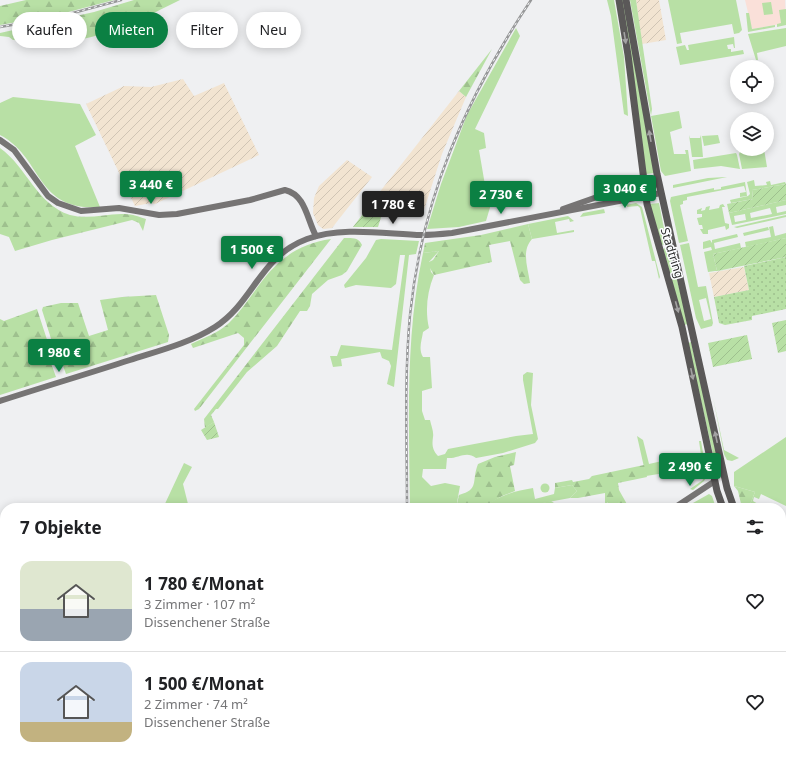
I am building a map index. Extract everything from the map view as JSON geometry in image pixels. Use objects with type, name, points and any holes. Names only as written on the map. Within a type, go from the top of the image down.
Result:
[{"type":"main road","name":"Stadtring","points":[[619,0],[628,55],[644,188],[652,222],[682,327],[715,481],[722,503]]},
{"type":"main road","name":"Stadtring","points":[[626,0],[659,184],[726,488],[732,503]]},
{"type":"main road","points":[[0,140],[14,150],[48,196],[58,203],[70,208],[81,211],[94,211],[129,208],[159,215],[213,208],[285,190],[292,192],[302,202],[316,236]]},
{"type":"main road","points":[[553,214],[591,199],[659,184]]},
{"type":"main road","points":[[0,401],[161,350],[206,332],[225,320],[237,308],[259,276],[275,258],[289,248],[316,236],[346,233],[421,235],[452,233],[661,193]]},
{"type":"main road","points":[[682,503],[715,481]]},
{"type":"shaded area","points":[[636,0],[659,0],[666,40],[642,44]]},
{"type":"shaded area","points":[[745,0],[785,0],[786,23],[752,29]]},
{"type":"shaded area","points":[[183,79],[194,96],[224,83],[259,155],[155,204],[151,203],[135,206],[86,104],[124,86],[151,87]]},
{"type":"shaded area","points":[[459,91],[466,97],[442,154],[423,213],[375,198]]},
{"type":"shaded area","points":[[347,160],[372,177],[332,228],[323,229],[318,225],[313,213],[314,198],[319,186]]},
{"type":"shaded area","points":[[744,267],[749,290],[714,297],[709,273]]},
{"type":"green space","points":[[26,0],[114,0],[68,12],[12,12],[12,23],[0,25],[0,6]]},
{"type":"green space","points":[[134,0],[180,0],[155,12],[95,12],[95,36],[87,38],[87,14]]},
{"type":"green space","points":[[607,0],[614,0],[624,57],[628,116],[624,114],[611,16]]},
{"type":"green space","points":[[621,0],[623,0],[654,173],[646,174]]},
{"type":"green space","points":[[630,0],[636,0],[652,109],[651,116]]},
{"type":"green space","points":[[668,0],[736,0],[742,30],[739,33],[734,34],[732,24],[680,33],[682,43],[677,44]]},
{"type":"green space","points":[[771,2],[773,14],[764,15],[762,3]]},
{"type":"green space","points":[[786,9],[786,25],[777,27],[777,24],[781,23],[779,10]]},
{"type":"green space","points":[[746,13],[749,13],[752,29],[775,25],[775,27],[748,32]]},
{"type":"green space","points":[[516,28],[520,36],[475,129],[484,133],[486,148],[479,150],[485,185],[494,184],[496,194],[494,194],[486,221],[459,227],[427,229],[441,184],[467,115]]},
{"type":"green space","points":[[786,28],[786,46],[757,53],[758,60],[756,60],[748,34]]},
{"type":"green space","points":[[12,30],[12,39],[9,37],[0,36],[0,33]]},
{"type":"green space","points":[[734,37],[735,48],[733,44],[727,45],[728,49],[731,49],[731,52],[743,50],[744,54],[680,65],[676,47],[685,45],[687,50],[689,50],[688,45]]},
{"type":"green space","points":[[492,49],[466,97],[459,91]]},
{"type":"green space","points":[[13,97],[80,104],[96,135],[75,146],[100,207],[79,206],[63,201],[51,192],[25,156],[14,145],[0,135],[0,103]]},
{"type":"green space","points":[[679,111],[682,128],[670,132],[674,154],[686,154],[685,150],[688,150],[691,171],[665,176],[661,171],[651,116]]},
{"type":"green space","points":[[689,135],[690,138],[700,138],[701,135],[703,157],[692,157]]},
{"type":"green space","points":[[718,135],[720,143],[704,146],[702,136]]},
{"type":"green space","points":[[0,148],[18,165],[40,194],[58,210],[70,215],[84,217],[118,214],[133,215],[146,219],[143,231],[139,223],[132,220],[15,251],[9,237],[0,234]]},
{"type":"green space","points":[[730,154],[730,156],[737,156],[740,169],[721,166],[694,169],[693,160]]},
{"type":"green space","points":[[739,156],[765,156],[767,167],[742,169]]},
{"type":"green space","points":[[727,177],[673,188],[673,185],[708,178]]},
{"type":"green space","points":[[754,180],[755,186],[767,185],[766,182],[770,181],[771,185],[785,182],[786,184],[752,190],[753,199],[731,203],[730,200],[748,196],[750,194],[747,182]]},
{"type":"green space","points":[[745,182],[747,196],[740,197],[740,193],[746,192],[744,186],[687,197],[687,200],[683,201],[683,204],[680,205],[688,241],[679,243],[670,201],[671,197],[714,188],[714,190],[721,189],[721,187]]},
{"type":"green space","points":[[786,184],[786,200],[729,213],[727,204],[753,199],[752,190]]},
{"type":"green space","points":[[375,198],[386,201],[378,227],[353,227]]},
{"type":"green space","points":[[786,200],[786,205],[776,207],[777,213],[786,211],[786,214],[732,225],[729,213]],"holes":[[[770,208],[772,214],[751,218],[750,213]],[[745,214],[746,220],[735,222],[734,216]]]},
{"type":"green space","points":[[636,203],[642,207],[660,277],[659,279],[655,261],[652,261],[640,208],[638,206],[627,207],[627,205],[607,209]]},
{"type":"green space","points":[[659,203],[667,244],[661,245],[650,204]]},
{"type":"green space","points":[[723,204],[725,207],[722,207],[725,223],[729,224],[729,228],[726,230],[725,226],[708,230],[708,234],[703,234],[700,229],[703,229],[702,225],[699,225],[697,218],[702,217],[702,214],[697,214],[697,210],[702,208],[701,211],[705,210],[706,207],[710,206],[709,210],[719,208],[720,205]]},
{"type":"green space","points":[[604,209],[605,213],[580,217],[583,213]]},
{"type":"green space","points":[[786,215],[786,217],[737,228],[734,227]]},
{"type":"green space","points":[[568,216],[574,221],[570,222],[569,219],[555,222],[557,233],[574,230],[574,232],[532,239],[528,224]]},
{"type":"green space","points":[[528,224],[532,239],[526,254],[530,283],[524,284],[520,280],[510,241],[489,245],[492,262],[434,275],[427,263],[433,260],[439,251],[423,253],[425,243],[481,235]]},
{"type":"green space","points":[[773,226],[775,236],[786,233],[786,238],[746,247],[745,242],[771,237],[769,227]]},
{"type":"green space","points":[[768,227],[769,230],[744,236],[743,233]]},
{"type":"green space","points":[[737,234],[738,237],[714,243],[715,249],[740,243],[741,248],[713,254],[717,271],[708,272],[704,252],[712,250],[711,247],[703,249],[703,242],[710,240],[712,243],[712,240]]},
{"type":"green space","points":[[344,238],[357,239],[362,245],[347,271],[342,275],[328,280],[312,294],[310,306],[307,311],[300,311],[277,346],[247,372],[218,409],[216,409],[211,415],[214,422],[205,428],[204,419]]},
{"type":"green space","points":[[786,238],[786,257],[717,271],[713,254]]},
{"type":"green space","points":[[331,239],[199,409],[195,411],[194,409],[244,345],[244,338],[238,333],[193,348],[191,344],[225,327],[242,308],[269,272],[286,256],[307,245]]},
{"type":"green space","points":[[376,240],[419,241],[416,254],[409,255],[394,387],[387,384],[391,366],[389,361],[382,358],[380,352],[341,359],[342,366],[333,367],[330,356],[337,356],[341,345],[392,350],[405,255],[400,255],[396,284],[391,288],[356,285],[345,288],[344,285],[366,258]]},
{"type":"green space","points":[[689,243],[698,287],[706,286],[713,323],[712,326],[701,329],[696,318],[680,245]],"holes":[[[706,298],[711,319],[704,321],[699,300]]]},
{"type":"green space","points":[[666,248],[669,251],[689,324],[684,325],[663,249]]},
{"type":"green space","points":[[439,251],[429,262],[431,272],[434,275],[427,302],[429,328],[423,332],[421,348],[423,357],[430,357],[432,388],[422,391],[422,411],[425,420],[430,420],[433,433],[433,445],[438,456],[445,454],[448,449],[533,434],[523,375],[527,372],[533,373],[531,405],[538,439],[535,443],[503,453],[476,458],[465,455],[447,458],[446,469],[423,469],[422,477],[431,486],[445,483],[460,486],[457,503],[410,503],[409,380],[413,316],[423,253]]},
{"type":"green space","points":[[786,257],[786,309],[752,316],[752,320],[725,325],[719,323],[714,297],[749,290],[744,266]]},
{"type":"green space","points":[[156,295],[169,335],[168,342],[66,374],[61,360],[58,361],[42,310],[43,307],[61,303],[78,303],[89,336],[108,330],[100,300]]},
{"type":"green space","points":[[37,309],[54,361],[51,363],[56,377],[0,395],[0,319],[4,321]]},
{"type":"green space","points":[[786,320],[786,351],[778,353],[772,323]]},
{"type":"green space","points":[[747,335],[752,359],[713,367],[708,343]]},
{"type":"green space","points":[[691,342],[719,462],[715,463],[688,343]]},
{"type":"green space","points":[[713,397],[724,450],[739,458],[732,461],[727,460],[724,454]]},
{"type":"green space","points":[[214,422],[219,437],[207,440],[201,430]]},
{"type":"green space","points":[[637,436],[643,440],[649,464],[662,461],[665,473],[646,476]]},
{"type":"green space","points":[[786,437],[786,503],[780,503],[761,494],[759,499],[754,497],[753,501],[756,503],[751,503],[755,492],[734,486],[734,472]]},
{"type":"green space","points":[[699,441],[701,441],[707,476],[704,481],[693,490],[690,489],[703,480],[700,470],[704,469],[703,465],[691,468],[689,458],[701,455]]},
{"type":"green space","points":[[516,452],[514,465],[510,466],[515,491],[490,503],[457,503],[459,495],[466,493],[474,484],[478,464],[495,457]]},
{"type":"green space","points":[[184,463],[192,467],[183,484],[188,503],[165,503]]},
{"type":"green space","points":[[644,465],[647,477],[618,483],[619,490],[626,503],[605,503],[605,493],[570,498],[577,491],[572,485],[555,488],[555,483],[589,479],[592,476]]},
{"type":"green space","points":[[543,484],[547,484],[549,488],[547,492],[543,492],[541,490],[541,486]]},
{"type":"green space","points":[[572,485],[577,491],[570,498],[543,503],[490,503],[500,497],[533,488],[535,499],[554,494],[555,488]]},
{"type":"green space","points":[[734,486],[755,492],[751,503],[741,503],[738,491]]},
{"type":"green space","points":[[709,494],[712,496],[714,503],[693,503]]},
{"type":"green space","points":[[551,501],[554,503],[541,503]]},
{"type":"green space","points":[[618,501],[619,503],[608,503]]},
{"type":"railway","points":[[0,27],[58,17],[121,0]]},
{"type":"railway","points":[[407,503],[406,387],[408,339],[416,272],[425,230],[436,189],[467,112],[486,74],[531,0]]}]
